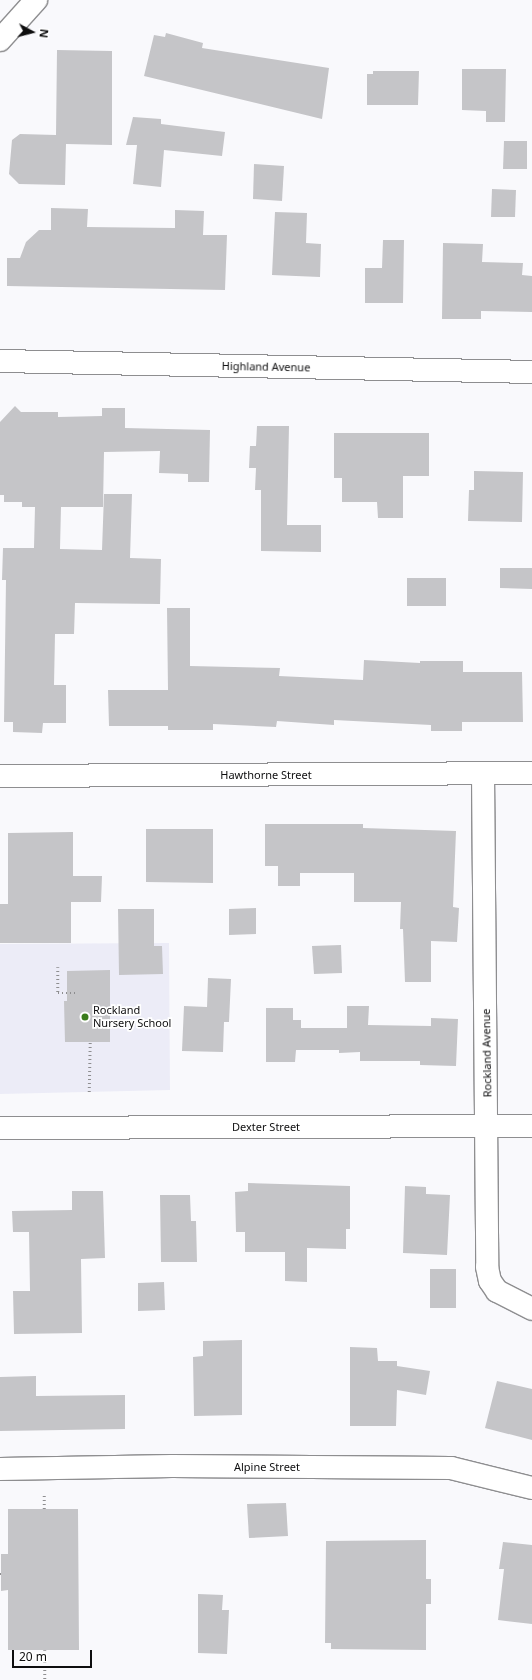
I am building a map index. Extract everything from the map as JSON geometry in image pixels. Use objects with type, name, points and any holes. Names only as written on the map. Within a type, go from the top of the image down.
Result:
[{"type":"street","points":[[0,40],[36,0]]},
{"type":"street","name":"Highland Avenue","points":[[0,361],[532,372]]},
{"type":"street","name":"Rockland Avenue","points":[[483,773],[488,1127],[487,1246],[490,1281],[497,1291],[532,1309]]},
{"type":"street","name":"Hawthorne Street","points":[[0,776],[532,773]]},
{"type":"street","name":"Dexter Street","points":[[0,1128],[532,1126]]},
{"type":"street","name":"Alpine Street","points":[[0,1469],[172,1466],[451,1468],[532,1488]]},
{"type":"path","points":[[58,967],[58,993],[75,993]]},
{"type":"path","points":[[89,1092],[90,1042]]},
{"type":"path","points":[[45,1650],[45,1680]]},
{"type":"shaded area","name":"Rockland Nursery School","points":[[169,943],[170,1090],[0,1094],[0,944]]},
{"type":"building","points":[[166,33],[203,43],[202,48],[329,68],[322,119],[144,76],[154,35],[165,37]]},
{"type":"building","points":[[57,50],[112,51],[112,145],[66,144],[65,185],[19,184],[9,174],[12,140],[20,134],[56,135]]},
{"type":"building","points":[[462,69],[506,69],[505,122],[486,122],[486,111],[462,110]]},
{"type":"building","points":[[373,71],[419,71],[418,105],[367,105],[367,74],[373,74]]},
{"type":"building","points":[[133,117],[161,119],[161,124],[225,132],[222,156],[164,150],[161,187],[133,184],[137,145],[126,145]]},
{"type":"building","points":[[504,141],[527,141],[527,169],[503,169]]},
{"type":"building","points":[[254,164],[284,166],[282,201],[253,199]]},
{"type":"building","points":[[492,189],[516,190],[515,217],[491,217]]},
{"type":"building","points":[[51,208],[88,209],[87,227],[175,228],[175,210],[204,211],[203,235],[227,235],[225,290],[7,286],[7,258],[20,258],[26,242],[39,230],[51,230]]},
{"type":"building","points":[[275,212],[307,213],[306,243],[321,244],[320,277],[272,275]]},
{"type":"building","points":[[383,240],[404,240],[403,303],[365,303],[365,268],[382,268]]},
{"type":"building","points":[[443,243],[483,244],[482,262],[523,263],[522,275],[532,276],[532,312],[481,311],[481,319],[442,319]]},
{"type":"building","points":[[15,406],[21,412],[58,412],[58,417],[102,416],[102,408],[125,408],[125,428],[210,430],[209,482],[188,482],[188,474],[159,473],[160,451],[104,452],[103,507],[61,507],[60,549],[102,550],[104,494],[132,494],[130,558],[161,559],[160,604],[75,603],[74,634],[55,634],[54,685],[66,685],[66,723],[43,723],[42,733],[13,732],[13,722],[4,722],[6,580],[2,580],[3,548],[34,548],[35,507],[22,507],[22,502],[4,502],[4,495],[0,495],[0,422]]},
{"type":"building","points":[[257,426],[289,426],[287,525],[321,525],[321,552],[261,551],[261,490],[255,490],[256,468],[249,468],[250,446],[256,446]]},
{"type":"building","points":[[334,433],[429,433],[429,476],[403,476],[403,518],[378,518],[377,502],[342,502],[342,478],[334,478]]},
{"type":"building","points":[[474,471],[523,472],[522,522],[468,521],[469,490],[474,490]]},
{"type":"building","points":[[500,568],[532,568],[532,589],[500,588]]},
{"type":"building","points":[[407,578],[446,578],[446,606],[407,606]]},
{"type":"building","points":[[167,608],[190,608],[190,666],[280,668],[279,676],[363,680],[364,660],[420,663],[420,661],[463,661],[463,672],[522,672],[523,722],[462,722],[462,731],[431,731],[431,725],[334,720],[334,725],[277,721],[276,727],[213,724],[213,730],[168,730],[168,726],[109,726],[108,690],[168,690]]},
{"type":"building","points":[[265,824],[363,824],[363,828],[456,831],[453,907],[459,908],[457,942],[431,941],[431,982],[405,982],[403,929],[400,929],[401,902],[354,902],[354,873],[300,873],[300,886],[278,886],[278,866],[265,866]]},
{"type":"building","points":[[146,829],[213,829],[213,883],[146,882]]},
{"type":"building","points":[[73,832],[73,876],[102,876],[101,902],[71,902],[71,943],[0,943],[0,904],[8,904],[8,833]]},
{"type":"building","points":[[256,908],[256,934],[229,935],[229,909]]},
{"type":"building","points":[[118,909],[154,909],[154,946],[162,946],[163,974],[119,975]]},
{"type":"building","points":[[341,945],[342,973],[314,974],[312,946]]},
{"type":"building","points":[[110,970],[110,1042],[65,1042],[64,1001],[67,1001],[67,971]]},
{"type":"building","points":[[208,978],[231,979],[229,1022],[224,1022],[223,1052],[182,1051],[184,1006],[207,1007]]},
{"type":"building","points":[[347,1006],[369,1006],[368,1025],[431,1026],[431,1018],[458,1019],[456,1066],[420,1065],[420,1061],[360,1061],[360,1052],[339,1053],[339,1050],[296,1050],[295,1062],[266,1062],[266,1008],[293,1008],[293,1020],[301,1020],[301,1028],[347,1028]]},
{"type":"building","points":[[248,1183],[350,1186],[350,1229],[346,1229],[346,1249],[307,1248],[307,1282],[285,1281],[285,1252],[245,1252],[245,1232],[236,1232],[235,1192],[248,1191]]},
{"type":"building","points":[[405,1186],[426,1187],[426,1194],[450,1195],[447,1255],[403,1253]]},
{"type":"building","points":[[72,1191],[103,1191],[105,1258],[81,1259],[82,1333],[14,1334],[13,1291],[30,1291],[29,1232],[13,1232],[12,1211],[72,1210]]},
{"type":"building","points":[[160,1195],[190,1195],[191,1221],[196,1221],[197,1262],[161,1262]]},
{"type":"building","points":[[430,1269],[456,1269],[456,1308],[430,1308]]},
{"type":"building","points":[[164,1282],[165,1310],[138,1311],[138,1283]]},
{"type":"building","points":[[242,1340],[242,1415],[194,1416],[193,1357],[203,1356],[203,1341]]},
{"type":"building","points":[[350,1347],[377,1348],[378,1361],[397,1361],[397,1366],[430,1371],[426,1395],[397,1390],[396,1426],[350,1426]]},
{"type":"building","points":[[36,1376],[36,1396],[125,1395],[125,1429],[0,1431],[0,1377]]},
{"type":"building","points":[[497,1381],[532,1389],[532,1440],[485,1428]]},
{"type":"building","points":[[286,1503],[288,1536],[249,1538],[247,1504]]},
{"type":"building","points":[[8,1509],[78,1509],[79,1650],[8,1650],[8,1590],[1,1591],[1,1554],[8,1554]]},
{"type":"building","points":[[426,1540],[426,1579],[431,1579],[431,1604],[426,1604],[426,1650],[331,1649],[331,1643],[325,1643],[326,1541]]},
{"type":"building","points":[[503,1542],[532,1545],[532,1624],[498,1620],[504,1569],[499,1569]]},
{"type":"building","points":[[198,1594],[223,1595],[222,1610],[229,1610],[227,1654],[198,1653]]},
{"type":"place","name":"Rockland Nursery School","points":[[85,1017]]}]
